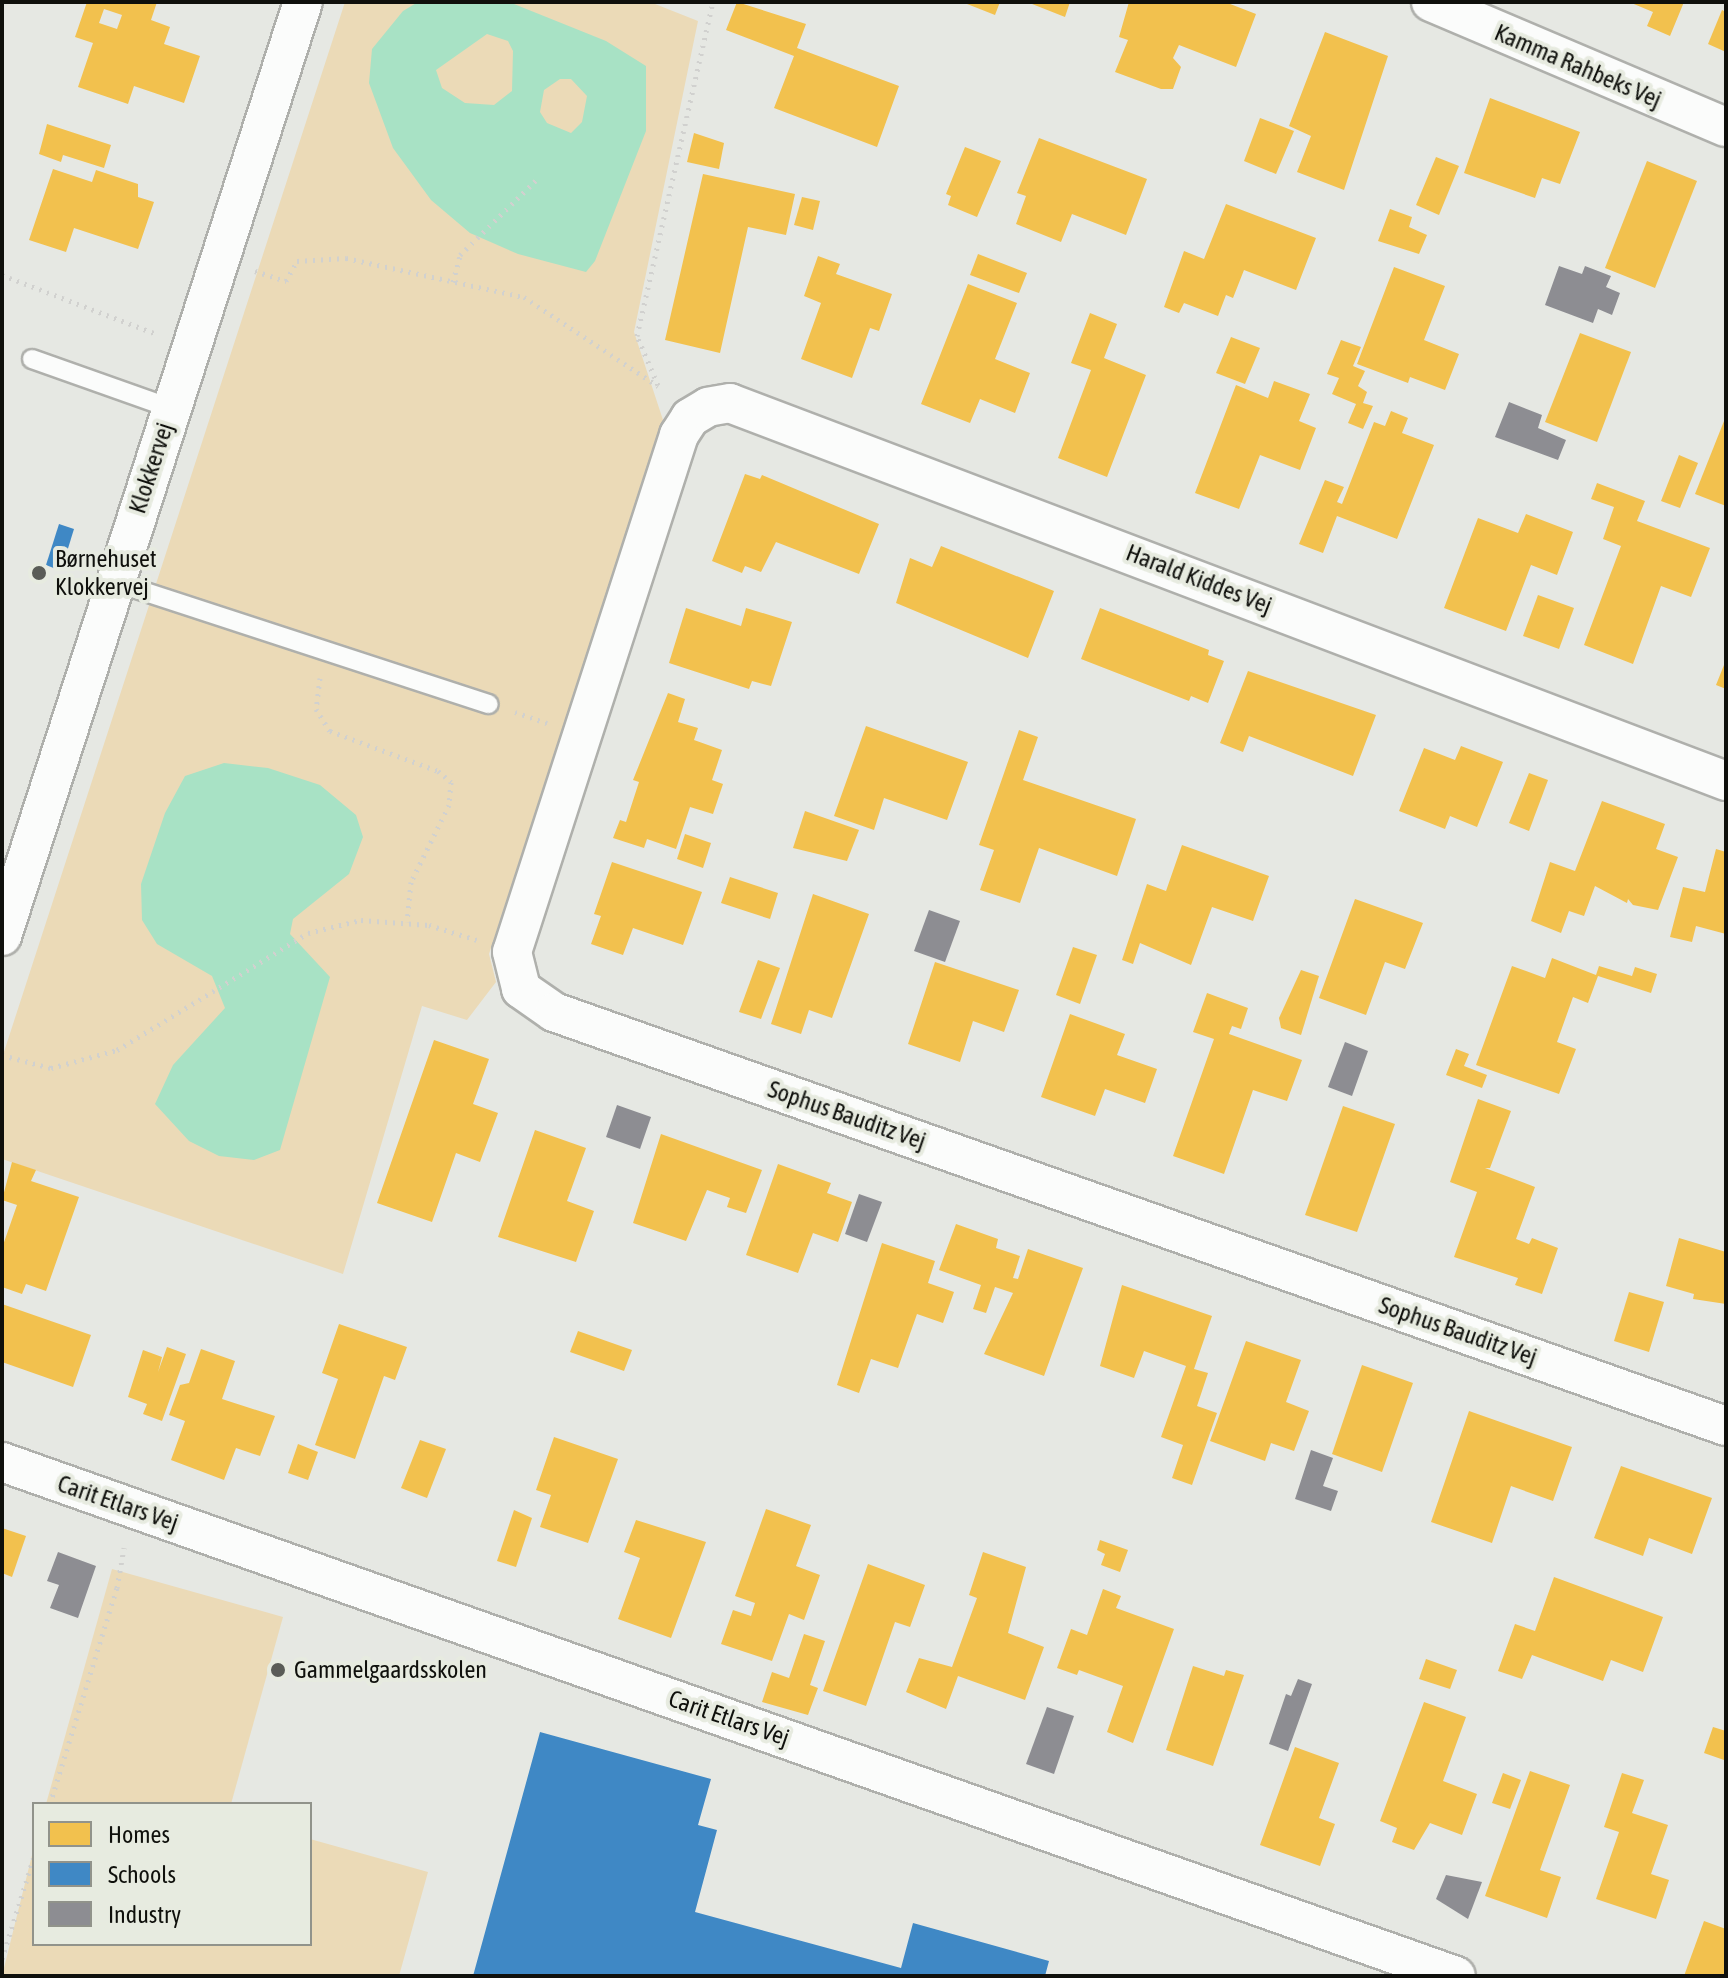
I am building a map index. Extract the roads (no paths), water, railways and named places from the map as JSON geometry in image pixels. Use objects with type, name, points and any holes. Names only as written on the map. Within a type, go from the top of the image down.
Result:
[{"type":"street","name":"Klokkervej","points":[[2,936],[303,2]]},
{"type":"street","name":"Kamma Rahbeks Vej","points":[[1431,2],[1726,127]]},
{"type":"street","name":"Harald Kiddes Vej","points":[[512,952],[679,435],[690,418],[708,407],[730,403],[751,408],[1726,781]]},
{"type":"street","name":"Sophus Bauditz Vej","points":[[512,952],[521,989],[554,1012],[1726,1426]]},
{"type":"street","name":"Carit Etlars Vej","points":[[2,1462],[1456,1976]]},
{"type":"lane","points":[[32,359],[170,408]]},
{"type":"lane","points":[[115,582],[489,704]]},
{"type":"place","name":"Børnehuset Klokkervej","points":[[39,573]]},
{"type":"place","name":"Gammelgaardsskolen","points":[[278,1670]]}]
